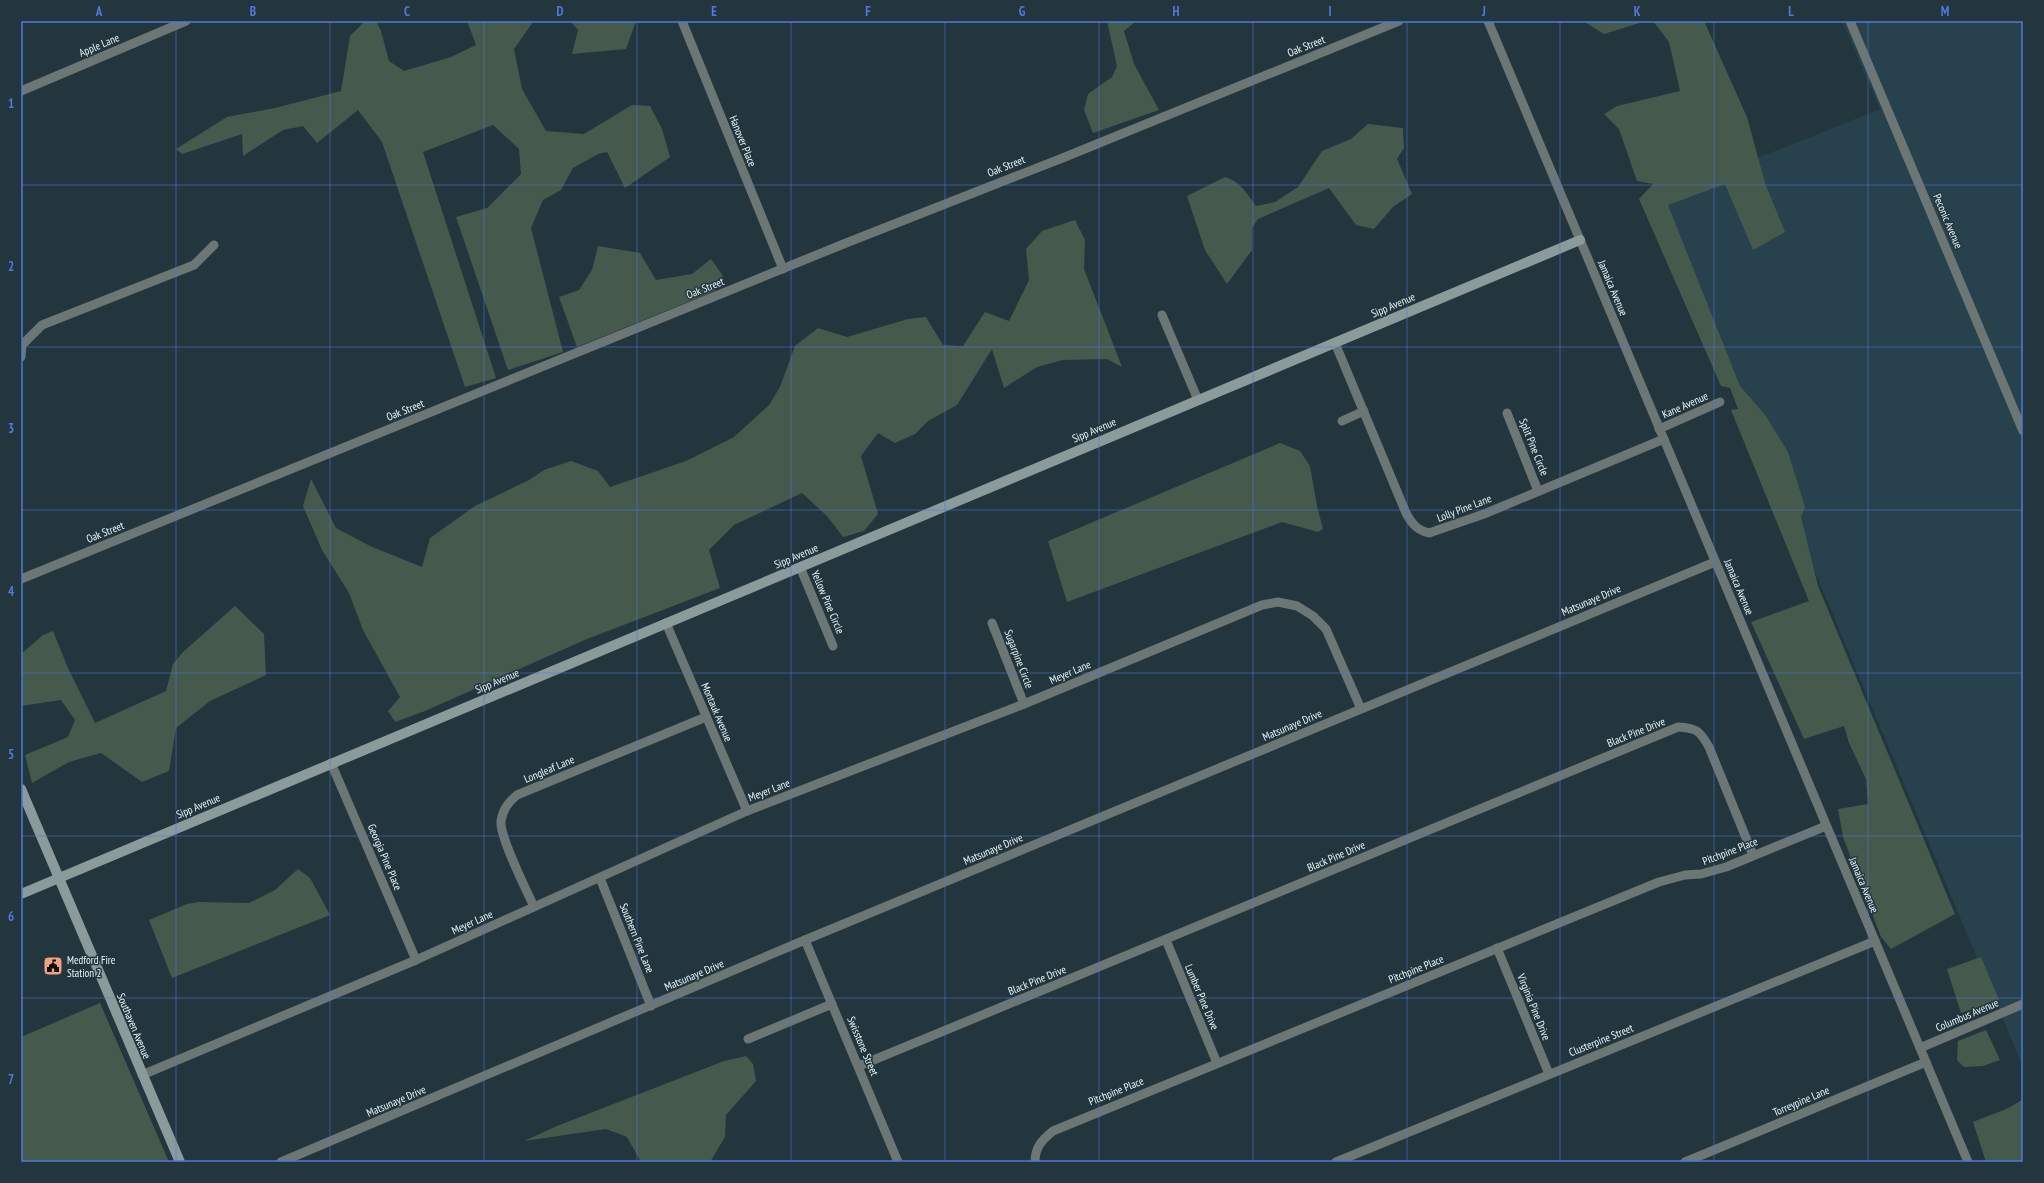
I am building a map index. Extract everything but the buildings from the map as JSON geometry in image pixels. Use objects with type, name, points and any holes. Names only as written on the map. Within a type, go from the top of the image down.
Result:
[{"type":"street","name":"Apple Lane","points":[[21,91],[186,21]]},
{"type":"street","name":"Hanover Place","points":[[682,21],[783,269]]},
{"type":"street","name":"Oak Street","points":[[21,579],[783,269],[1399,21]]},
{"type":"street","name":"Jamaica Avenue","points":[[1488,21],[1968,1162]]},
{"type":"street","name":"Peconic Avenue","points":[[1850,21],[2023,431]]},
{"type":"street","name":"Sipp Avenue","points":[[21,894],[1580,240]]},
{"type":"street","points":[[21,357],[22,345],[42,325],[194,265],[214,245]]},
{"type":"street","points":[[1162,315],[1198,400]]},
{"type":"street","name":"Lolly Pine Lane","points":[[1335,343],[1406,514],[1412,524],[1421,531],[1429,533],[1438,531],[1664,439]]},
{"type":"street","name":"Kane Avenue","points":[[1659,429],[1720,402]]},
{"type":"street","points":[[1342,421],[1364,411]]},
{"type":"street","name":"Split Pine Circle","points":[[1507,413],[1538,491]]},
{"type":"street","name":"Matsunaye Drive","points":[[281,1162],[805,940],[1715,562]]},
{"type":"street","name":"Yellow Pine Circle","points":[[800,567],[833,646]]},
{"type":"street","name":"Meyer Lane","points":[[142,1076],[416,960],[747,811],[1024,704],[1262,605],[1278,602],[1297,606],[1313,616],[1326,629],[1361,710]]},
{"type":"street","name":"Montauk Avenue","points":[[666,623],[747,811]]},
{"type":"street","name":"Sugarpine Circle","points":[[992,624],[1024,704]]},
{"type":"street","name":"Longleaf Lane","points":[[534,908],[505,839],[501,822],[506,804],[517,796],[706,717]]},
{"type":"street","name":"Black Pine Drive","points":[[859,1066],[1678,727],[1693,728],[1703,735],[1753,855]]},
{"type":"street","name":"Georgia Pine Place","points":[[331,763],[416,960]]},
{"type":"street","name":"Southaven Avenue","points":[[21,789],[142,1076],[180,1162]]},
{"type":"street","name":"Pitchpine Place","points":[[1035,1162],[1036,1149],[1043,1139],[1053,1130],[1660,882],[1713,871],[1826,826]]},
{"type":"street","name":"Southern Pine Lane","points":[[600,878],[651,1006]]},
{"type":"street","name":"Swisstone Street","points":[[805,940],[898,1162]]},
{"type":"street","name":"Lumber Pine Drive","points":[[1166,940],[1217,1063]]},
{"type":"street","name":"Clusterpine Street","points":[[1336,1162],[1875,941]]},
{"type":"street","name":"Virginia Pine Drive","points":[[1497,948],[1549,1074]]},
{"type":"street","points":[[748,1039],[832,1004]]},
{"type":"street","name":"Columbus Avenue","points":[[1920,1048],[2023,1004]]},
{"type":"street","name":"Torreypine Lane","points":[[1685,1162],[1926,1062]]},
{"type":"shaded area","points":[[1842,21],[2023,21],[2023,1067],[1658,198],[1880,109]]},
{"type":"green space","points":[[365,21],[376,21],[381,31],[389,61],[404,71],[451,57],[476,45],[467,21],[539,21],[533,22],[514,49],[522,89],[546,131],[584,134],[632,105],[650,106],[662,129],[670,157],[625,188],[607,152],[598,154],[573,168],[561,190],[543,200],[531,228],[563,352],[508,370],[456,217],[487,208],[521,174],[519,149],[493,125],[423,152],[496,378],[465,387],[382,142],[358,110],[317,143],[303,126],[283,130],[243,156],[242,134],[182,154],[176,149],[227,117],[275,108],[341,91],[350,36]]},
{"type":"green space","points":[[570,21],[636,21],[626,49],[572,54],[578,30]]},
{"type":"green space","points":[[1107,21],[1136,21],[1124,31],[1134,64],[1159,110],[1093,133],[1084,110],[1088,94],[1112,77],[1117,66]]},
{"type":"green space","points":[[1583,21],[1646,21],[1604,34]]},
{"type":"green space","points":[[1653,21],[1704,21],[1747,117],[1765,183],[1785,232],[1753,250],[1725,184],[1668,205],[1740,386],[1766,416],[1788,452],[1805,507],[1801,517],[1818,586],[1955,914],[1891,949],[1881,937],[1843,837],[1838,809],[1868,804],[1866,779],[1849,743],[1844,726],[1804,739],[1751,622],[1809,601],[1731,410],[1738,409],[1730,388],[1721,386],[1639,199],[1653,184],[1637,181],[1619,129],[1604,114],[1617,106],[1680,91],[1669,42]]},
{"type":"green space","points":[[1368,124],[1403,128],[1404,148],[1397,159],[1412,194],[1393,207],[1374,229],[1356,225],[1329,188],[1258,219],[1252,228],[1252,250],[1227,284],[1205,250],[1187,196],[1225,177],[1239,185],[1256,206],[1275,202],[1298,187],[1322,151],[1351,139]]},
{"type":"green space","points":[[1075,220],[1085,240],[1084,269],[1122,367],[1107,359],[1063,360],[1037,367],[1004,388],[992,349],[957,405],[928,421],[915,434],[895,443],[878,433],[861,456],[878,514],[864,531],[843,537],[827,516],[802,493],[734,525],[709,550],[720,588],[587,639],[425,711],[395,722],[388,711],[400,697],[363,630],[349,593],[322,550],[303,506],[311,479],[336,528],[370,546],[422,567],[430,538],[475,506],[529,480],[544,470],[571,461],[598,471],[610,487],[686,461],[734,437],[769,405],[780,387],[795,346],[818,328],[847,337],[908,319],[926,317],[943,345],[963,346],[985,312],[1009,321],[1029,280],[1026,249],[1042,231]]},
{"type":"green space","points":[[598,246],[640,253],[656,280],[692,274],[711,259],[723,276],[715,291],[577,347],[559,297],[579,290],[592,270]]},
{"type":"green space","points":[[1280,443],[1300,451],[1310,466],[1317,506],[1323,529],[1318,532],[1282,522],[1067,602],[1048,541]]},
{"type":"green space","points":[[235,606],[264,634],[266,675],[210,701],[176,728],[169,771],[142,782],[101,753],[69,762],[32,783],[25,755],[68,737],[75,720],[61,700],[21,706],[21,654],[43,635],[53,631],[68,668],[95,723],[166,691],[173,664],[183,652]]},
{"type":"green space","points":[[298,869],[310,878],[330,915],[172,978],[149,920],[187,904],[198,902],[249,903],[275,890]]},
{"type":"green space","points":[[1981,957],[1999,1000],[1961,1013],[1947,969]]},
{"type":"green space","points":[[100,1003],[169,1162],[21,1162],[21,1037]]},
{"type":"green space","points":[[1986,1030],[2000,1060],[1983,1066],[1964,1067],[1957,1060],[1958,1041]]},
{"type":"green space","points":[[746,1056],[753,1064],[756,1081],[726,1115],[725,1137],[710,1162],[641,1162],[627,1137],[606,1129],[524,1141],[557,1126],[724,1061]]},
{"type":"green space","points":[[2023,1099],[2023,1162],[1986,1162],[1973,1122],[2005,1109]]},
{"type":"place","name":"Medford Fire Station 2","points":[[53,966]]}]
